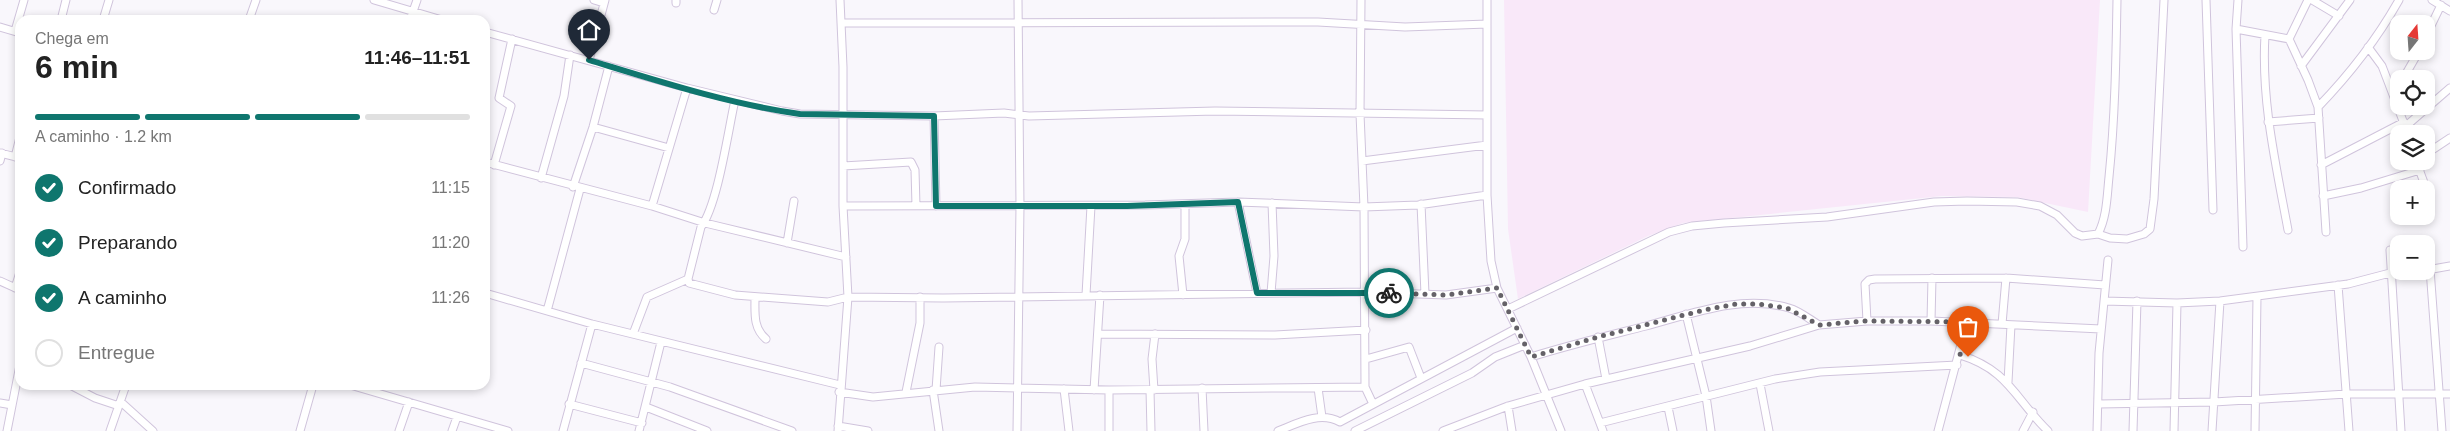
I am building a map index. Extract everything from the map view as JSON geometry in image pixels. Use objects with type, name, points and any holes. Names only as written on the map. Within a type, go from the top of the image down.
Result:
[{"type":"street","points":[[21,15],[24,0]]},
{"type":"street","points":[[62,15],[66,0]]},
{"type":"street","points":[[104,15],[108,0]]},
{"type":"street","points":[[252,15],[256,0]]},
{"type":"street","points":[[374,0],[424,15]]},
{"type":"street","points":[[412,15],[417,0]]},
{"type":"street","points":[[589,60],[604,2],[594,0]]},
{"type":"street","points":[[714,10],[717,0]]},
{"type":"street","points":[[840,0],[842,23],[843,206],[848,297],[838,428],[868,431]]},
{"type":"street","points":[[1017,431],[1020,206],[1017,115],[1018,0]]},
{"type":"street","points":[[1361,0],[1360,114],[1364,207],[1365,387],[1374,404]]},
{"type":"street","points":[[1487,0],[1487,145],[1491,261],[1497,288],[1531,357],[1562,431]]},
{"type":"street","points":[[2098,234],[2102,226],[2107,202],[2114,133],[2117,0]]},
{"type":"street","points":[[1508,308],[1669,232],[1692,226],[1828,217],[1934,202],[2017,202],[2049,210],[2082,236],[2098,234],[2110,238],[2127,239],[2144,234],[2150,229],[2154,199],[2164,0]]},
{"type":"street","points":[[2206,0],[2207,90],[2213,210]]},
{"type":"street","points":[[2238,0],[2236,29],[2243,247]]},
{"type":"street","points":[[2289,39],[2310,0],[2339,16]]},
{"type":"street","points":[[2301,66],[2350,0]]},
{"type":"street","points":[[2318,107],[2368,47],[2382,28],[2398,0]]},
{"type":"street","points":[[2432,0],[2450,11]]},
{"type":"street","points":[[2435,16],[2440,5]]},
{"type":"street","points":[[842,23],[1360,23],[1399,27],[1487,24]]},
{"type":"street","points":[[0,27],[15,31]]},
{"type":"street","points":[[2236,29],[2289,39]]},
{"type":"street","points":[[490,33],[687,88],[800,114],[934,116],[1004,113],[1059,116],[1215,111],[1488,115]]},
{"type":"street","points":[[2265,35],[2264,73],[2268,122],[2288,230]]},
{"type":"street","points":[[494,165],[511,106],[500,98],[512,39]]},
{"type":"street","points":[[2289,39],[2318,107],[2326,232]]},
{"type":"street","points":[[2368,47],[2380,63],[2390,86]]},
{"type":"street","points":[[541,178],[564,96],[570,55]]},
{"type":"street","points":[[547,311],[609,66]]},
{"type":"street","points":[[652,206],[687,88]]},
{"type":"street","points":[[2321,165],[2405,124],[2450,88]]},
{"type":"street","points":[[735,100],[719,175],[688,279],[689,283],[711,290],[755,297],[828,302],[848,297],[1365,292],[1446,295],[1497,288]]},
{"type":"street","points":[[2402,115],[2405,124]]},
{"type":"street","points":[[934,116],[936,206]]},
{"type":"street","points":[[2268,122],[2319,118]]},
{"type":"street","points":[[593,127],[669,148]]},
{"type":"street","points":[[2435,148],[2450,138]]},
{"type":"street","points":[[1362,161],[1487,145]]},
{"type":"street","points":[[0,161],[1,153],[15,156]]},
{"type":"street","points":[[843,166],[911,162],[915,170],[916,206]]},
{"type":"street","points":[[490,164],[577,188],[652,206],[705,224],[846,257]]},
{"type":"street","points":[[2323,196],[2361,188],[2420,170],[2423,180]]},
{"type":"street","points":[[843,206],[1091,206],[1238,202],[1364,207],[1421,204],[1488,195]]},
{"type":"street","points":[[787,243],[794,201]]},
{"type":"street","points":[[1238,202],[1257,293]]},
{"type":"street","points":[[1271,293],[1274,256],[1272,203]]},
{"type":"street","points":[[1183,295],[1179,256],[1186,239],[1185,204]]},
{"type":"street","points":[[1421,204],[1425,294]]},
{"type":"street","points":[[1086,295],[1091,206]]},
{"type":"street","points":[[2097,431],[2101,329],[2108,260]]},
{"type":"street","points":[[2435,268],[2450,266]]},
{"type":"street","points":[[2104,301],[2177,303],[2220,301],[2338,285],[2368,280],[2390,273]]},
{"type":"street","points":[[1931,321],[1932,278]]},
{"type":"street","points":[[1866,321],[1864,292],[1865,284],[1869,280],[2006,278],[2106,285]]},
{"type":"street","points":[[2002,324],[2006,278]]},
{"type":"street","points":[[633,334],[647,297],[688,279]]},
{"type":"street","points":[[2391,280],[2402,431]]},
{"type":"street","points":[[2429,280],[2442,431]]},
{"type":"street","points":[[0,281],[15,288]]},
{"type":"street","points":[[2338,285],[2350,431]]},
{"type":"street","points":[[490,295],[592,324],[873,397],[906,392],[975,387],[1094,390],[1365,387]]},
{"type":"street","points":[[1094,390],[1100,295]]},
{"type":"street","points":[[755,297],[757,328],[766,339]]},
{"type":"street","points":[[906,392],[920,323],[920,297]]},
{"type":"street","points":[[2255,431],[2257,297]]},
{"type":"street","points":[[2133,431],[2137,301]]},
{"type":"street","points":[[2212,431],[2220,301]]},
{"type":"street","points":[[2174,431],[2177,303]]},
{"type":"street","points":[[1531,357],[1686,314],[1736,304],[1758,304],[1793,310],[1819,325]]},
{"type":"street","points":[[1686,314],[1706,396],[1711,431]]},
{"type":"street","points":[[1443,431],[1508,406],[1586,384],[1750,346],[1819,325],[1866,321],[1931,321],[2101,329]]},
{"type":"street","points":[[1938,431],[1960,355],[1967,322]]},
{"type":"street","points":[[563,431],[592,324]]},
{"type":"street","points":[[2008,382],[2011,325]]},
{"type":"street","points":[[1098,334],[1275,336],[1366,330]]},
{"type":"street","points":[[1278,431],[1309,419],[1322,417],[1333,417],[1340,422],[1421,378],[1519,331]]},
{"type":"street","points":[[1151,431],[1152,359],[1155,334]]},
{"type":"street","points":[[1598,337],[1606,379]]},
{"type":"street","points":[[639,431],[662,342]]},
{"type":"street","points":[[1355,431],[1363,429],[1472,373],[1495,357],[1524,343]]},
{"type":"street","points":[[939,347],[935,390],[939,431]]},
{"type":"street","points":[[1366,359],[1409,347],[1421,378]]},
{"type":"street","points":[[1960,355],[1982,363],[2008,382],[2048,431]]},
{"type":"street","points":[[581,363],[652,381],[792,431]]},
{"type":"street","points":[[1586,384],[1601,427],[1706,396],[1775,379],[1820,372],[1957,365]]},
{"type":"street","points":[[1760,384],[1769,431]]},
{"type":"street","points":[[1202,388],[1204,431]]},
{"type":"street","points":[[1318,388],[1322,417]]},
{"type":"street","points":[[1064,389],[1069,431]]},
{"type":"street","points":[[7,431],[15,390]]},
{"type":"street","points":[[80,390],[95,398],[120,404],[152,431]]},
{"type":"street","points":[[110,431],[124,390]]},
{"type":"street","points":[[300,431],[312,390]]},
{"type":"street","points":[[373,390],[456,417],[507,431]]},
{"type":"street","points":[[1108,390],[1109,431]]},
{"type":"street","points":[[2099,404],[2214,402],[2347,394],[2450,394]]},
{"type":"street","points":[[399,431],[409,402]]},
{"type":"street","points":[[0,403],[12,405]]},
{"type":"street","points":[[569,404],[642,423]]},
{"type":"street","points":[[646,406],[707,431]]},
{"type":"street","points":[[1508,406],[1512,431]]},
{"type":"street","points":[[1668,407],[1673,431]]},
{"type":"street","points":[[2024,431],[2033,412]]},
{"type":"street","points":[[452,431],[456,417]]},
{"type":"shaded area","points":[[1504,0],[2100,0],[2088,212],[2017,197],[1942,196],[1683,223],[1648,236],[1518,299],[1508,229]]},
{"type":"way so far","points":[[1389,293],[1446,295],[1497,288],[1531,357],[1575,343],[1686,314],[1736,304],[1758,304],[1780,306],[1799,312],[1819,325],[1866,321],[1967,322],[1960,355],[1968,357]]},
{"type":"route","points":[[589,60],[752,105],[800,114],[934,116],[936,206],[1127,206],[1238,202],[1243,235],[1257,293],[1389,293]]}]
